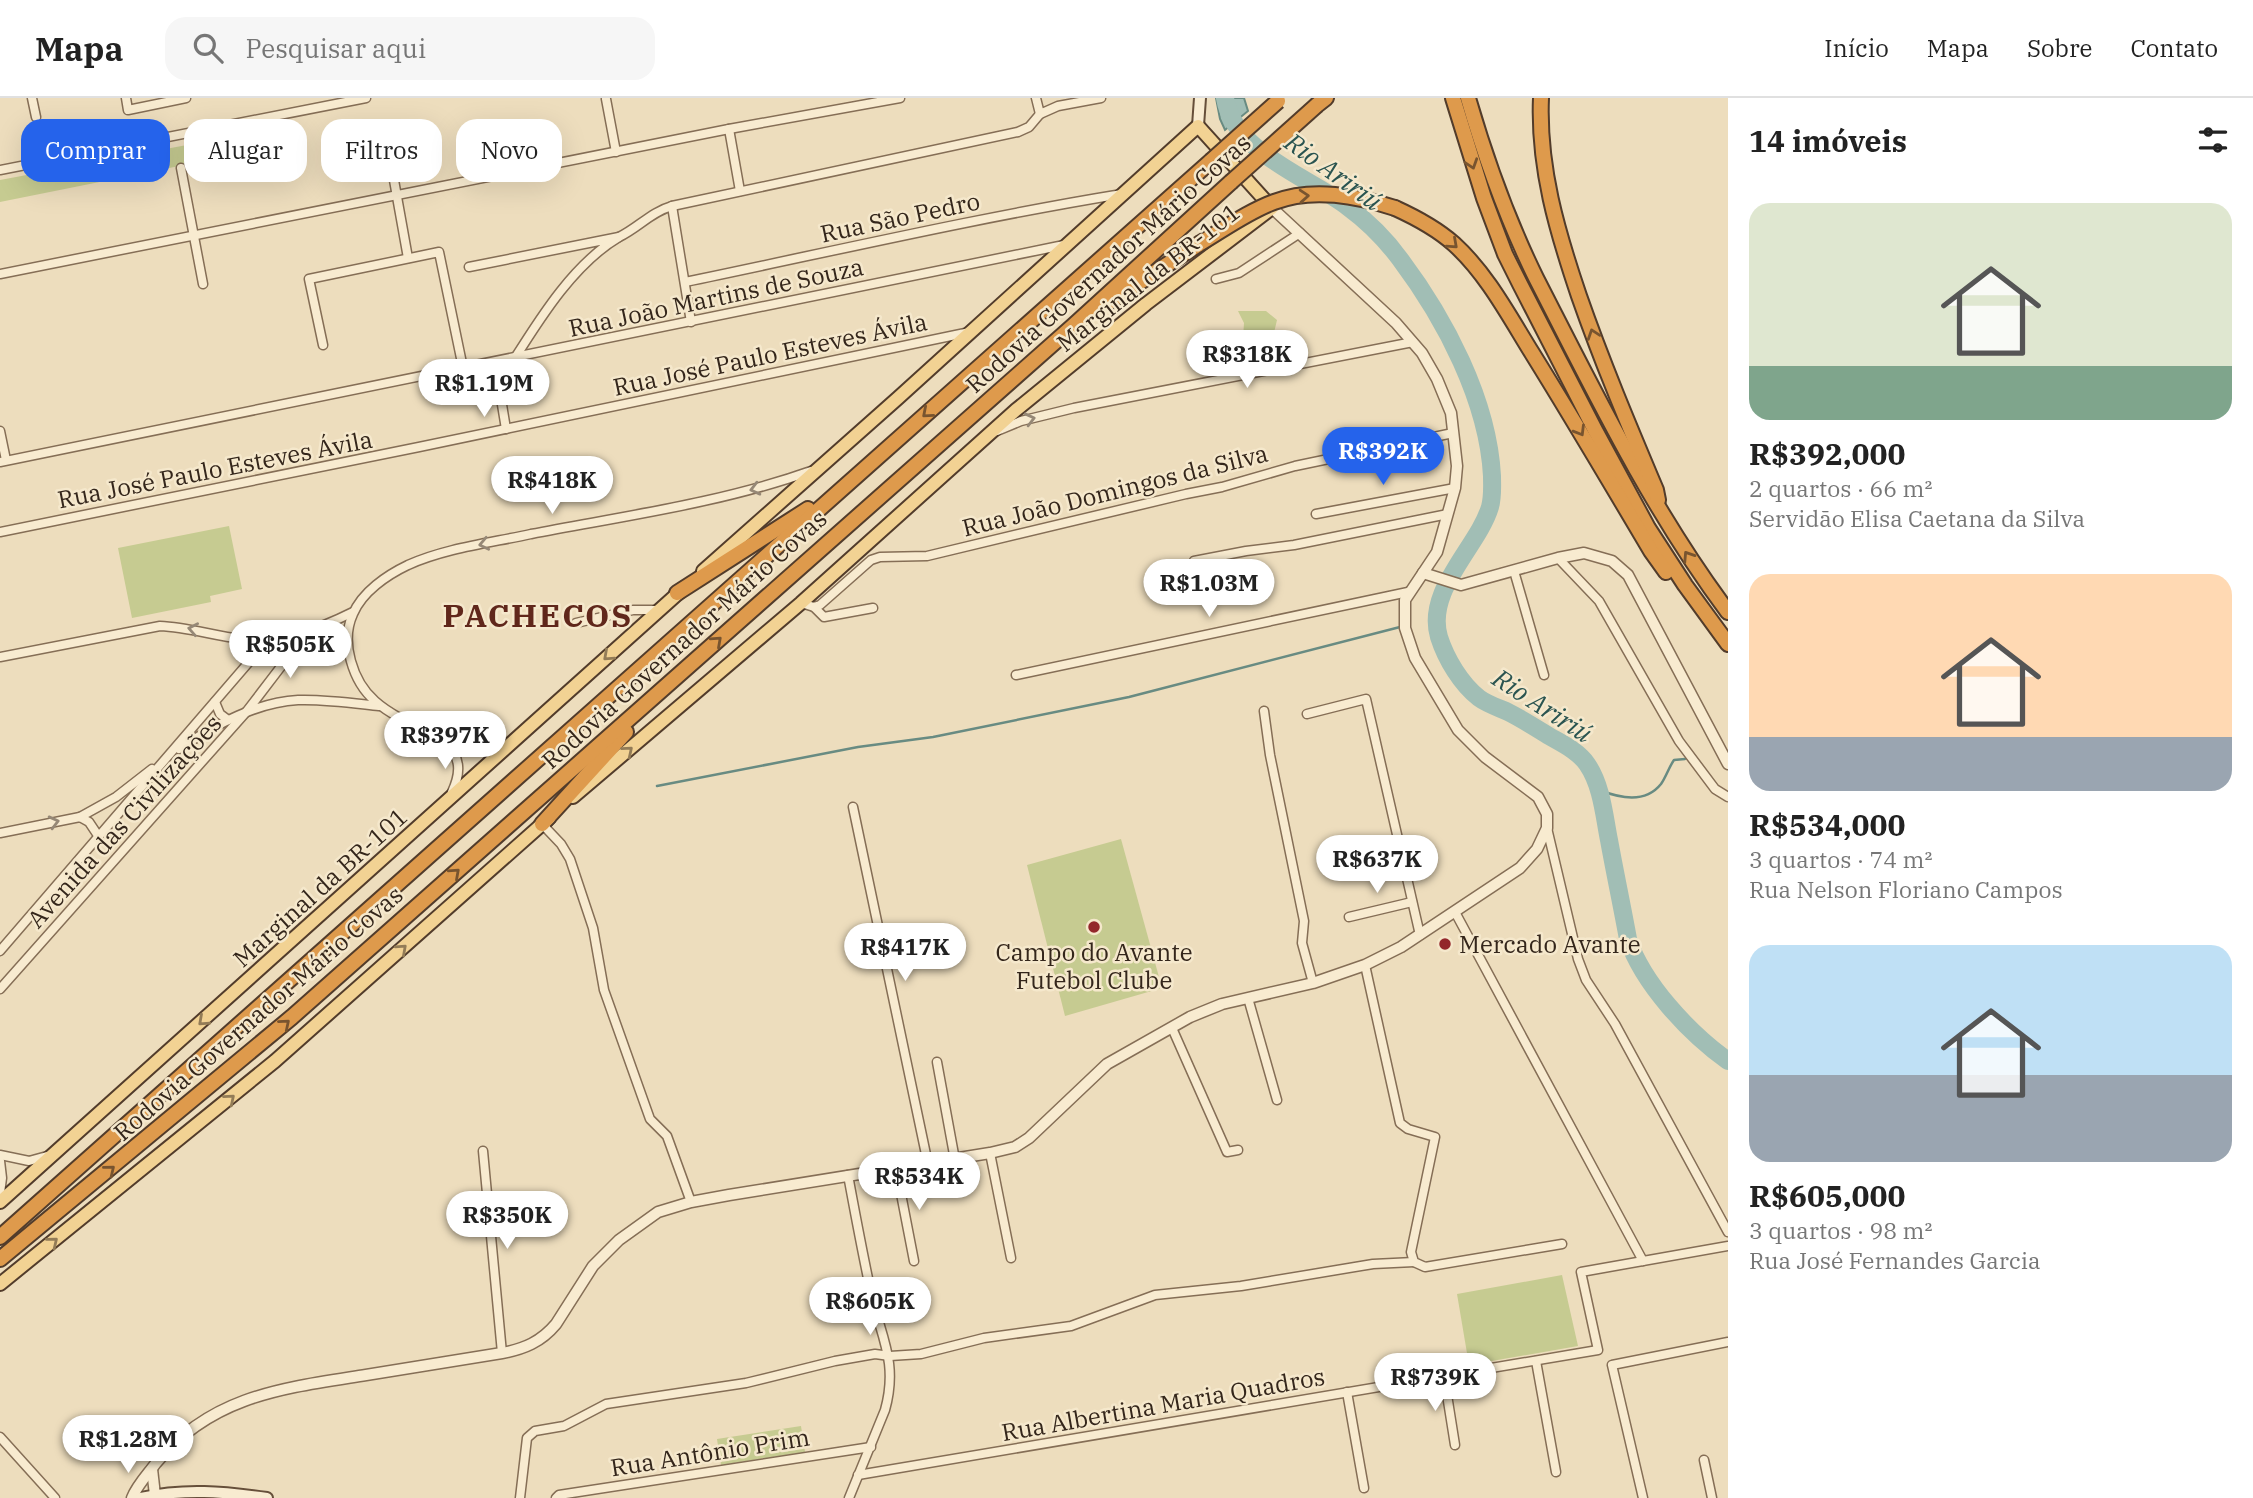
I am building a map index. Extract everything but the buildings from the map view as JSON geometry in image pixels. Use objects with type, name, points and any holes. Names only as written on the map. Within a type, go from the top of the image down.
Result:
[{"type":"highway","points":[[1453,98],[1484,198],[1505,254],[1520,284],[1648,527],[1728,644]]},
{"type":"highway","points":[[1468,98],[1493,177],[1536,278],[1644,485],[1696,569],[1728,612]]},
{"type":"highway","points":[[1541,98],[1543,164],[1553,214],[1602,363],[1657,490],[1660,512]]},
{"type":"highway","name":"Rodovia Governador Mário Covas","points":[[0,1237],[1280,99]]},
{"type":"highway","name":"Rodovia Governador Mário Covas","points":[[0,1259],[292,1017],[1322,102]]},
{"type":"highway","points":[[1073,326],[1199,244],[1273,202],[1292,197],[1333,195],[1365,199],[1424,221],[1464,254],[1483,278],[1651,551],[1686,599],[1705,613]]},
{"type":"highway","points":[[677,593],[848,483]]},
{"type":"highway","points":[[542,824],[682,671]]},
{"type":"main road","points":[[1200,98],[1198,126],[1272,208]]},
{"type":"main road","name":"Marginal da BR-101","points":[[0,1202],[1198,126]]},
{"type":"main road","name":"Marginal da BR-101","points":[[0,1284],[275,1061],[542,824],[807,605],[988,435],[1146,304],[1272,208]]},
{"type":"main road","points":[[141,1498],[187,1490],[267,1498]]},
{"type":"street","points":[[32,98],[36,117]]},
{"type":"street","points":[[126,98],[128,110],[186,98]]},
{"type":"street","points":[[0,170],[366,98]]},
{"type":"street","points":[[0,274],[729,129],[900,98]]},
{"type":"street","points":[[1036,98],[1040,114]]},
{"type":"street","points":[[515,358],[556,298],[597,251],[635,229],[653,213],[672,206],[1018,132],[1029,127],[1040,114],[1058,106],[1101,98]]},
{"type":"street","points":[[606,99],[616,152]]},
{"type":"street","points":[[729,129],[740,191]]},
{"type":"street","points":[[181,167],[203,285]]},
{"type":"street","points":[[395,182],[408,258]]},
{"type":"street","name":"Rua São Pedro","points":[[685,282],[1018,211],[1125,193]]},
{"type":"street","points":[[672,206],[691,322]]},
{"type":"street","points":[[1272,208],[1413,342],[1437,379],[1451,413],[1457,467],[1455,488],[1437,552],[1408,592],[1404,608],[1405,628],[1415,658],[1458,730],[1470,744],[1538,797],[1547,814],[1547,828],[1578,959],[1586,980],[1615,1024],[1728,1232]]},
{"type":"street","points":[[1216,279],[1239,273],[1300,233]]},
{"type":"street","points":[[469,267],[619,237]]},
{"type":"street","name":"Rua João Martins de Souza","points":[[3,461],[1069,244]]},
{"type":"street","points":[[323,345],[309,279],[439,252],[463,368]]},
{"type":"street","name":"Rua José Paulo Esteves Ávila","points":[[0,532],[972,331]]},
{"type":"street","points":[[988,435],[1021,421],[1074,408],[1413,342]]},
{"type":"street","points":[[495,362],[506,429]]},
{"type":"street","points":[[0,431],[3,461]]},
{"type":"street","name":"Rua João Domingos da Silva","points":[[807,605],[820,605],[871,560],[880,557],[927,556],[1222,487],[1295,466],[1453,433]]},
{"type":"street","points":[[0,951],[261,648],[333,623],[353,612],[377,584],[406,566],[430,557],[759,489],[820,468]]},
{"type":"street","points":[[1316,514],[1455,488]]},
{"type":"street","points":[[1194,561],[1294,545],[1448,514]]},
{"type":"street","points":[[1423,573],[1457,585],[1584,553],[1612,561],[1628,575],[1728,764]]},
{"type":"street","points":[[1558,558],[1600,601],[1679,741],[1715,789],[1728,797]]},
{"type":"street","points":[[1514,571],[1544,675]]},
{"type":"street","points":[[1016,675],[1408,592]]},
{"type":"street","points":[[807,605],[824,617],[873,608]]},
{"type":"street","points":[[576,623],[633,610],[659,610]]},
{"type":"street","points":[[348,640],[353,612]]},
{"type":"street","points":[[333,623],[343,629],[361,684],[382,707]]},
{"type":"street","points":[[0,657],[160,626],[180,627],[241,639],[281,639]]},
{"type":"street","name":"Avenida das Civilizações","points":[[0,989],[247,711],[286,660],[286,650],[281,639]]},
{"type":"street","points":[[354,703],[359,697],[361,684]]},
{"type":"street","points":[[1307,714],[1366,699],[1420,935]]},
{"type":"street","points":[[0,833],[80,817],[116,797],[168,756],[228,720],[247,711],[296,700],[382,707],[445,740],[452,748],[460,769],[449,800]]},
{"type":"street","points":[[215,702],[218,711],[228,720]]},
{"type":"street","points":[[1264,711],[1270,755],[1304,921],[1302,943],[1313,983]]},
{"type":"street","points":[[853,807],[928,1164]]},
{"type":"street","points":[[80,817],[89,822],[99,837]]},
{"type":"street","points":[[542,824],[561,844],[570,859],[593,929],[604,990],[650,1119],[667,1136],[691,1202]]},
{"type":"street","points":[[132,1498],[171,1446],[201,1421],[249,1397],[288,1387],[502,1353],[531,1345],[549,1333],[586,1275],[634,1228],[658,1212],[691,1202],[955,1160],[1007,1150],[1022,1143],[1107,1064],[1212,1007],[1313,983],[1391,953],[1520,868],[1537,849],[1547,828]]},
{"type":"street","points":[[1349,917],[1412,902]]},
{"type":"street","points":[[1455,912],[1643,1261],[1728,1246]]},
{"type":"street","points":[[1365,965],[1400,1123],[1408,1129],[1435,1137],[1411,1252],[1414,1262]]},
{"type":"street","points":[[1248,998],[1277,1100]]},
{"type":"street","points":[[1172,1028],[1227,1152],[1238,1150]]},
{"type":"street","points":[[937,1062],[955,1160]]},
{"type":"street","points":[[483,1151],[502,1353]]},
{"type":"street","points":[[990,1153],[1010,1258]]},
{"type":"street","points":[[0,1155],[29,1161],[54,1155]]},
{"type":"street","points":[[0,1161],[0,1193]]},
{"type":"street","points":[[895,1168],[914,1261]]},
{"type":"street","points":[[848,1175],[870,1290],[890,1356],[889,1398],[849,1498]]},
{"type":"street","points":[[520,1498],[527,1438],[535,1431],[564,1426],[606,1404],[737,1385],[876,1354],[921,1354],[984,1339],[1071,1326],[1155,1295],[1241,1286],[1374,1264],[1414,1262],[1424,1267],[1562,1244]]},
{"type":"street","name":"Rua Albertina Maria Quadros","points":[[858,1475],[1598,1350],[1581,1272],[1643,1261]]},
{"type":"street","points":[[1643,1498],[1612,1365],[1728,1342]]},
{"type":"street","points":[[1536,1361],[1556,1472]]},
{"type":"street","points":[[1444,1376],[1455,1445]]},
{"type":"street","points":[[1347,1392],[1364,1488]]},
{"type":"street","points":[[0,1437],[55,1498]]},
{"type":"street","name":"Rua Antônio Prim","points":[[556,1498],[559,1495],[871,1447]]},
{"type":"street","points":[[1704,1460],[1713,1498]]},
{"type":"street","points":[[152,1468],[155,1495]]},
{"type":"green space","points":[[184,146],[184,165],[170,168],[170,148]]},
{"type":"green space","points":[[21,176],[21,182],[100,182],[0,202],[0,180]]},
{"type":"green space","points":[[1238,311],[1266,311],[1277,320],[1273,337],[1243,338],[1244,323]]},
{"type":"green space","points":[[229,526],[242,589],[210,596],[211,602],[132,618],[118,548]]},
{"type":"green space","name":"Campo do Avante Futebol Clube","points":[[1121,839],[1162,988],[1065,1016],[1027,865]]},
{"type":"green space","points":[[1562,1275],[1578,1346],[1469,1365],[1457,1294]]},
{"type":"green space","points":[[801,1426],[805,1452],[721,1465],[717,1439]]},
{"type":"water","points":[[1216,98],[1244,98],[1248,111],[1225,130]]},
{"type":"waterway","name":"Rio Aririú","points":[[1225,98],[1231,117],[1258,149],[1348,207],[1382,238],[1417,282],[1448,334],[1473,390],[1482,418],[1489,447],[1492,491],[1484,522],[1455,569],[1439,602],[1437,620],[1442,645],[1460,678],[1479,698],[1565,745],[1587,764],[1602,801],[1628,939],[1635,956],[1656,990],[1683,1022],[1728,1061]]},
{"type":"waterway","points":[[657,786],[858,747],[933,737],[1129,697],[1400,627]]},
{"type":"waterway","points":[[1599,790],[1624,797],[1640,797],[1661,784],[1674,760],[1685,759]]},
{"type":"place","name":"Campo do Avante Futebol Clube","points":[[1094,927]]},
{"type":"place","name":"Mercado Avante","points":[[1445,944]]},
{"type":"district","name":"PACHECOS","points":[[538,615]]}]
